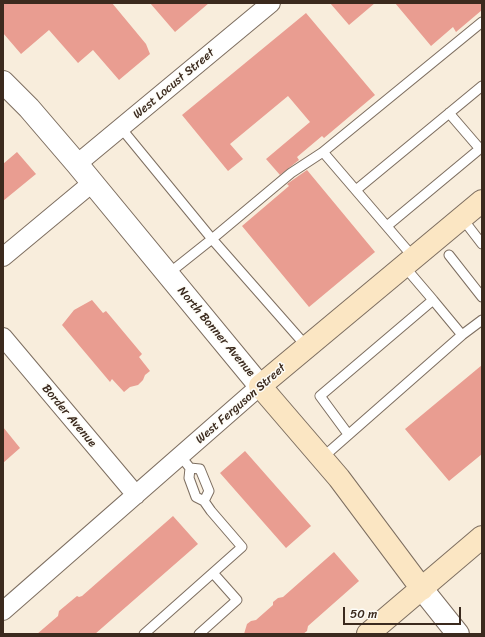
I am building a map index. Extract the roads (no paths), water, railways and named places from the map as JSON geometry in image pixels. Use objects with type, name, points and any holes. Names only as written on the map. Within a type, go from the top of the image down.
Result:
[{"type":"main road","name":"West Ferguson Street","points":[[260,386],[482,201]]},
{"type":"main road","name":"North Bonner Avenue","points":[[260,386],[339,478],[422,589]]},
{"type":"main road","points":[[368,634],[482,537]]},
{"type":"street","name":"West Locust Street","points":[[77,164],[270,3]]},
{"type":"street","name":"North Bonner Avenue","points":[[3,82],[29,108],[77,164],[260,386]]},
{"type":"street","points":[[3,257],[92,183]]},
{"type":"street","name":"Border Avenue","points":[[3,337],[136,495]]},
{"type":"street","name":"West Ferguson Street","points":[[3,612],[136,495],[185,462],[260,386]]},
{"type":"street","points":[[422,589],[458,634]]},
{"type":"lane","points":[[167,274],[212,239],[291,173],[323,152],[482,22]]},
{"type":"lane","points":[[356,190],[482,86]]},
{"type":"lane","points":[[387,226],[481,148],[448,113]]},
{"type":"lane","points":[[121,128],[212,239],[307,347]]},
{"type":"lane","points":[[323,152],[387,226],[433,300],[462,335]]},
{"type":"lane","points":[[462,218],[482,244]]},
{"type":"lane","points":[[449,255],[482,297]]},
{"type":"lane","points":[[348,434],[320,396],[433,300]]},
{"type":"lane","points":[[322,458],[462,335],[482,320]]},
{"type":"lane","points":[[185,462],[200,469],[209,492],[204,501]]},
{"type":"lane","points":[[144,634],[242,547],[204,501],[196,497],[188,478],[185,462]]},
{"type":"lane","points":[[199,634],[237,600],[213,573]]}]
